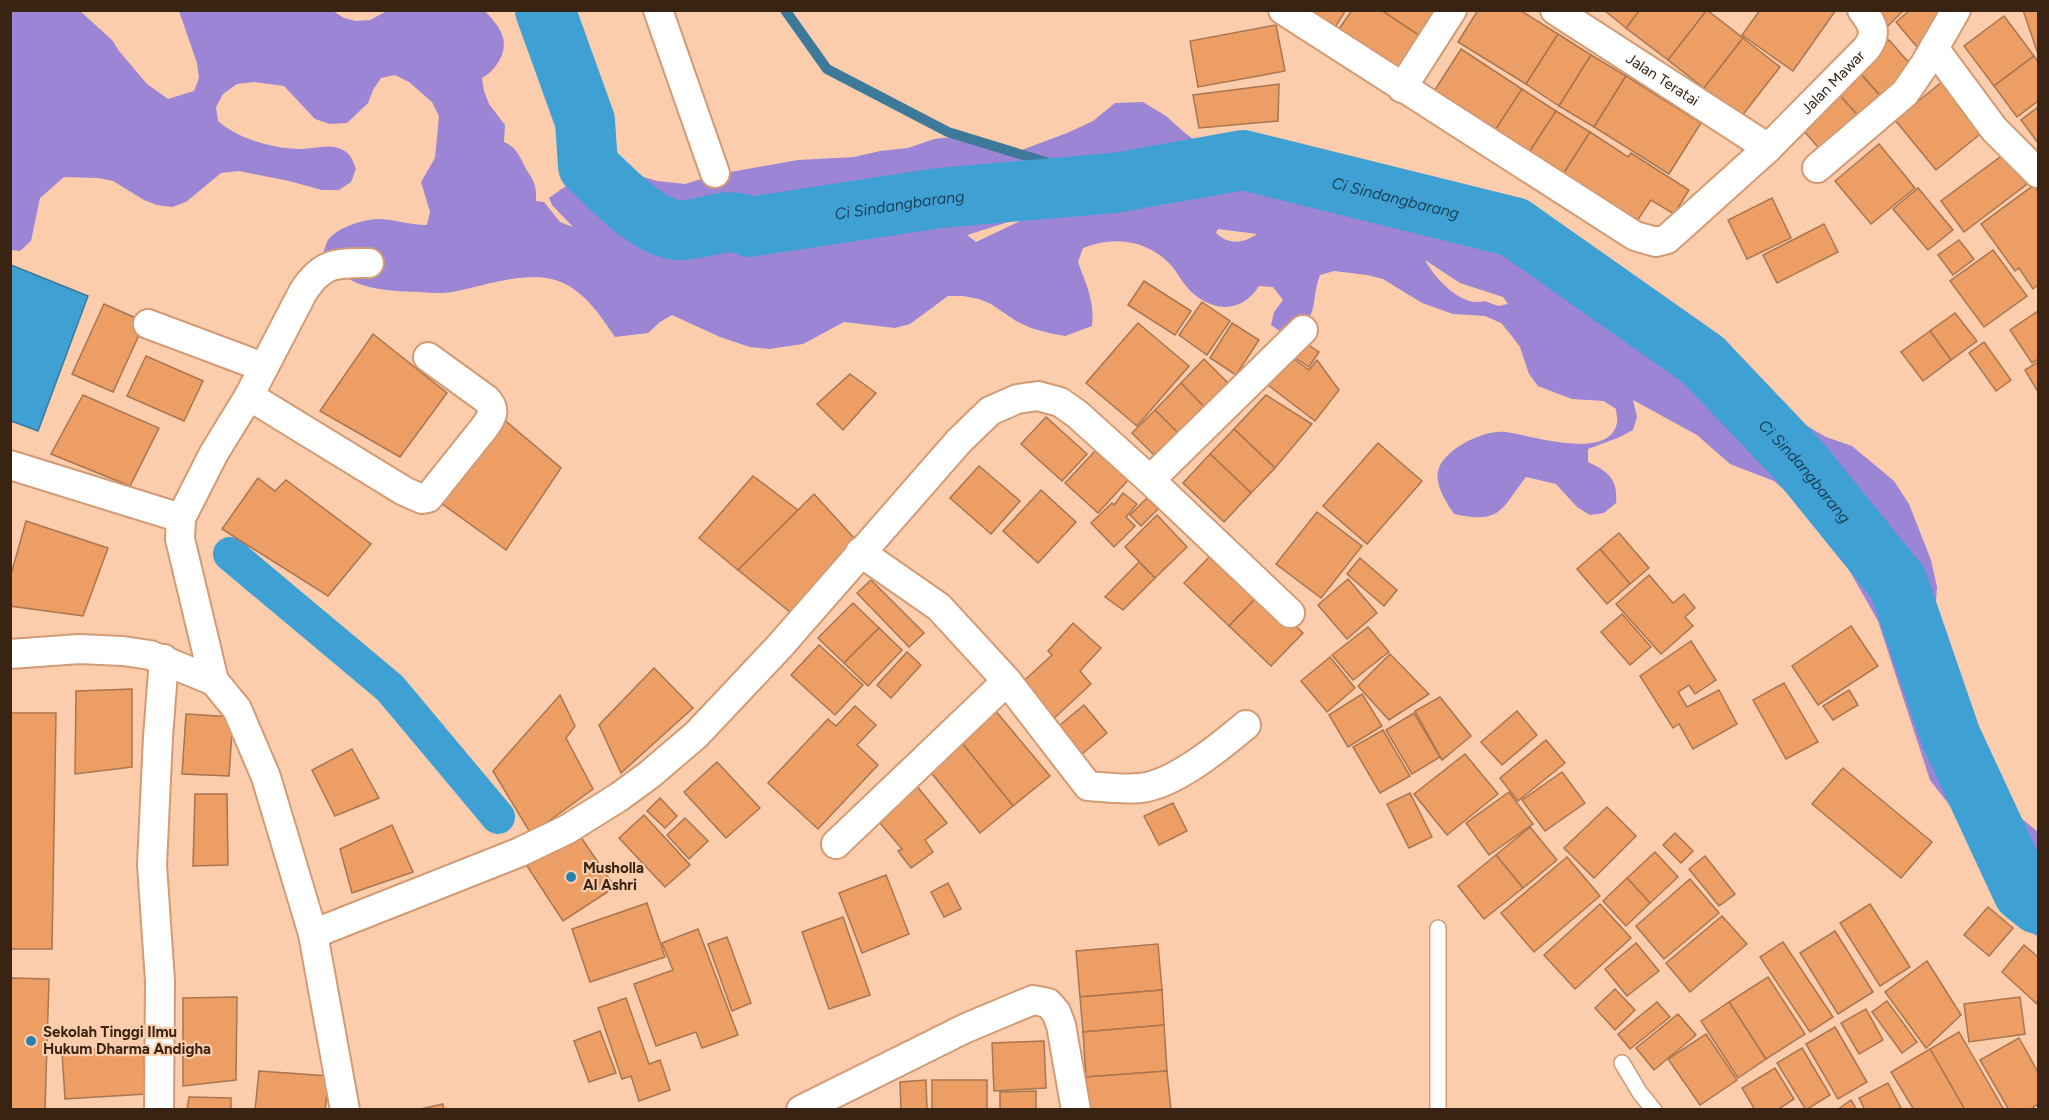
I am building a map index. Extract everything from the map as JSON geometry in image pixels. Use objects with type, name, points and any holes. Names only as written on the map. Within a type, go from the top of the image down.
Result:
[{"type":"street","points":[[658,10],[715,173]]},
{"type":"street","points":[[1283,10],[1402,87],[1452,10]]},
{"type":"street","name":"Jalan Teratai","points":[[1556,10],[1768,148]]},
{"type":"street","name":"Jalan Mawar","points":[[1402,87],[1635,236],[1656,242],[1666,239],[1768,148],[1872,42],[1874,30],[1862,10]]},
{"type":"street","points":[[1817,168],[1905,93],[1956,10]]},
{"type":"street","points":[[1934,48],[1994,129],[2038,173]]},
{"type":"street","points":[[345,1110],[313,934],[266,777],[237,709],[214,681],[180,539],[181,518],[214,453],[249,396],[313,276],[326,268],[343,263],[369,263]]},
{"type":"street","points":[[148,324],[263,367]]},
{"type":"street","points":[[1150,480],[1303,330]]},
{"type":"street","points":[[249,396],[405,491],[422,499],[428,498],[484,428],[494,411],[492,404],[486,399],[428,357]]},
{"type":"street","points":[[313,934],[520,852],[566,830],[649,775],[696,735],[779,647],[860,552],[967,434],[990,411],[1017,399],[1038,396],[1060,402],[1077,414],[1290,613]]},
{"type":"street","points":[[10,465],[181,518]]},
{"type":"street","points":[[860,552],[939,607],[1007,681],[1088,786],[1141,788],[1155,784],[1182,772],[1214,752],[1246,725]]},
{"type":"street","points":[[10,654],[79,649],[150,655],[214,681]]},
{"type":"street","points":[[159,1110],[160,981],[152,865],[164,659]]},
{"type":"street","points":[[836,844],[1007,681]]},
{"type":"street","points":[[801,1110],[966,1028],[1033,1000],[1047,1003],[1059,1018],[1076,1110]]},
{"type":"lane","points":[[1438,928],[1438,1110]]},
{"type":"lane","points":[[1622,1063],[1640,1093],[1654,1110]]},
{"type":"shaded area","points":[[10,11],[80,11],[112,40],[147,84],[168,99],[194,91],[199,78],[197,63],[179,11],[333,11],[344,18],[356,21],[370,20],[387,11],[485,11],[499,28],[504,40],[499,61],[492,71],[482,78],[489,104],[505,125],[504,142],[516,151],[533,180],[536,188],[536,201],[544,202],[560,222],[573,227],[552,205],[549,198],[601,161],[657,181],[685,184],[714,175],[798,160],[854,157],[908,148],[934,139],[961,136],[989,140],[1013,153],[1093,121],[1115,103],[1143,102],[1166,116],[1207,149],[1238,160],[1323,165],[1351,162],[1379,168],[1405,177],[1428,190],[1467,230],[1488,246],[1623,297],[1645,311],[1682,351],[1704,365],[1754,387],[1773,406],[1826,437],[1852,446],[1894,481],[1909,504],[1931,560],[1937,587],[1935,616],[1940,644],[1981,751],[1987,780],[2003,803],[2038,832],[2038,937],[2026,928],[2002,892],[1985,851],[1930,780],[1878,621],[1835,545],[1807,510],[1774,481],[1730,464],[1697,435],[1633,400],[1637,417],[1633,430],[1588,449],[1588,462],[1602,469],[1614,482],[1616,503],[1604,513],[1590,515],[1577,507],[1556,484],[1526,477],[1498,512],[1482,517],[1454,514],[1442,494],[1438,482],[1438,471],[1441,463],[1456,448],[1477,437],[1497,432],[1567,443],[1584,444],[1600,441],[1611,435],[1617,423],[1616,409],[1604,401],[1572,399],[1538,386],[1529,374],[1520,347],[1501,323],[1485,316],[1453,314],[1422,303],[1383,279],[1334,271],[1320,275],[1310,317],[1296,329],[1284,334],[1271,325],[1274,312],[1283,300],[1273,287],[1259,286],[1253,294],[1238,305],[1221,307],[1212,305],[1191,291],[1169,263],[1150,249],[1128,242],[1105,242],[1083,248],[1078,262],[1091,301],[1092,326],[1065,336],[1031,328],[979,299],[948,296],[910,324],[895,328],[844,322],[803,344],[769,349],[750,347],[720,337],[672,315],[648,333],[615,337],[585,298],[561,282],[549,278],[509,279],[443,293],[378,289],[352,281],[341,274],[323,253],[332,235],[359,222],[380,219],[427,225],[430,212],[421,182],[435,158],[439,116],[432,102],[409,82],[395,75],[381,78],[368,103],[347,123],[330,124],[315,119],[284,86],[254,82],[237,84],[223,94],[216,107],[218,121],[255,141],[276,147],[297,149],[326,146],[346,152],[356,169],[351,182],[339,190],[322,190],[239,171],[221,173],[186,202],[172,207],[144,200],[113,181],[64,177],[40,198],[31,241],[20,251],[11,250]],"holes":[[[1037,213],[976,242],[967,235]],[[1218,229],[1257,234],[1247,240],[1236,242],[1226,240],[1216,233]],[[1425,260],[1460,283],[1503,297],[1508,304],[1498,306],[1458,296],[1442,283]]]},
{"type":"water","points":[[11,265],[88,296],[38,431],[11,421]]},
{"type":"building","points":[[1306,10],[1346,10],[1334,29]]},
{"type":"building","points":[[1352,10],[1381,10],[1425,39],[1402,74],[1337,32]]},
{"type":"building","points":[[1381,10],[1444,10],[1425,39]]},
{"type":"building","points":[[1478,10],[1520,10],[1558,34],[1526,84],[1458,42]]},
{"type":"building","points":[[1604,10],[1640,10],[1626,28]]},
{"type":"building","points":[[1640,10],[1707,10],[1668,60],[1626,28]]},
{"type":"building","points":[[1707,10],[1743,38],[1704,88],[1668,60]]},
{"type":"building","points":[[1760,10],[1836,10],[1793,71],[1742,35]]},
{"type":"building","points":[[1874,10],[1904,10],[1888,26]]},
{"type":"building","points":[[1910,10],[1936,10],[1947,24],[1917,47],[1896,22]]},
{"type":"building","points":[[2023,10],[2038,10],[2038,54]]},
{"type":"building","points":[[2004,16],[2034,56],[1994,86],[1964,46]]},
{"type":"building","points":[[1276,25],[1285,71],[1198,87],[1190,41]]},
{"type":"building","points":[[1558,34],[1591,55],[1559,106],[1526,84]]},
{"type":"building","points":[[1743,38],[1780,67],[1741,117],[1704,88]]},
{"type":"building","points":[[1889,40],[1917,72],[1884,100],[1856,68]]},
{"type":"building","points":[[1461,49],[1522,89],[1494,132],[1433,93]]},
{"type":"building","points":[[1591,55],[1626,76],[1594,127],[1559,106]]},
{"type":"building","points":[[2034,56],[2038,62],[2038,101],[2017,117],[1994,86]]},
{"type":"building","points":[[1856,69],[1884,100],[1862,120],[1833,88]]},
{"type":"building","points":[[1626,76],[1701,123],[1669,174],[1594,127]]},
{"type":"building","points":[[1943,81],[1984,131],[1936,170],[1895,120]]},
{"type":"building","points":[[1279,84],[1278,121],[1199,128],[1193,95]]},
{"type":"building","points":[[1833,88],[1862,120],[1824,154],[1796,122]]},
{"type":"building","points":[[1522,89],[1556,111],[1528,154],[1494,132]]},
{"type":"building","points":[[2038,107],[2038,143],[2021,120]]},
{"type":"building","points":[[1556,111],[1590,132],[1562,176],[1528,154]]},
{"type":"building","points":[[1590,132],[1628,157],[1631,153],[1689,190],[1674,214],[1651,200],[1635,224],[1562,176]]},
{"type":"building","points":[[1879,144],[1915,188],[1871,224],[1835,181]]},
{"type":"building","points":[[2004,154],[2027,184],[1964,232],[1941,201]]},
{"type":"building","points":[[2034,185],[2038,191],[2038,285],[2033,289],[2019,268],[2015,271],[1981,224]]},
{"type":"building","points":[[1918,188],[1953,230],[1928,250],[1893,209]]},
{"type":"building","points":[[1772,198],[1791,238],[1747,259],[1728,220]]},
{"type":"building","points":[[1824,224],[1838,252],[1777,283],[1763,255]]},
{"type":"building","points":[[1959,240],[1974,259],[1953,275],[1938,255]]},
{"type":"building","points":[[1993,250],[2027,296],[1984,327],[1950,281]]},
{"type":"building","points":[[1144,281],[1191,311],[1175,335],[1128,305]]},
{"type":"building","points":[[1202,302],[1230,321],[1207,355],[1179,335]]},
{"type":"building","points":[[104,304],[145,322],[113,392],[72,374]]},
{"type":"building","points":[[2038,311],[2038,359],[2032,363],[2010,330]]},
{"type":"building","points":[[1955,313],[1977,341],[1951,360],[1930,331]]},
{"type":"building","points":[[1138,323],[1189,366],[1137,426],[1086,383]]},
{"type":"building","points":[[1232,323],[1259,340],[1236,375],[1210,358]]},
{"type":"building","points":[[1930,331],[1951,360],[1923,381],[1901,352]]},
{"type":"building","points":[[373,334],[447,393],[400,457],[320,411]]},
{"type":"building","points":[[1298,338],[1319,352],[1309,367],[1288,353]]},
{"type":"building","points":[[1984,342],[2011,380],[1996,391],[1969,353]]},
{"type":"building","points":[[1287,354],[1309,370],[1317,360],[1339,390],[1315,421],[1264,382]]},
{"type":"building","points":[[146,356],[203,381],[184,421],[127,396]]},
{"type":"building","points":[[1204,359],[1233,388],[1209,412],[1181,383]]},
{"type":"building","points":[[2038,362],[2038,392],[2025,370]]},
{"type":"building","points":[[850,374],[876,393],[843,430],[817,404]]},
{"type":"building","points":[[1181,383],[1209,412],[1183,438],[1155,410]]},
{"type":"building","points":[[83,395],[159,428],[130,486],[51,454]]},
{"type":"building","points":[[1266,395],[1312,424],[1275,468],[1234,429]]},
{"type":"building","points":[[1155,410],[1183,438],[1160,461],[1132,433]]},
{"type":"building","points":[[501,417],[561,468],[506,550],[434,498]]},
{"type":"building","points":[[1046,417],[1087,454],[1062,481],[1021,444]]},
{"type":"building","points":[[1234,429],[1275,468],[1251,493],[1210,454]]},
{"type":"building","points":[[1378,443],[1422,481],[1367,544],[1323,506]]},
{"type":"building","points":[[1098,448],[1130,478],[1098,513],[1065,483]]},
{"type":"building","points":[[1210,454],[1251,493],[1224,522],[1183,483]]},
{"type":"building","points":[[979,466],[1020,501],[991,534],[950,498]]},
{"type":"building","points":[[753,476],[798,510],[738,570],[699,538]]},
{"type":"building","points":[[258,478],[275,491],[286,480],[371,544],[328,596],[222,529]]},
{"type":"building","points":[[1041,490],[1076,522],[1038,563],[1003,531]]},
{"type":"building","points":[[1123,493],[1137,504],[1126,517],[1135,526],[1114,547],[1091,523],[1112,503],[1114,505]]},
{"type":"building","points":[[814,494],[855,539],[790,612],[738,570]]},
{"type":"building","points":[[1147,498],[1158,509],[1141,526],[1130,515]]},
{"type":"building","points":[[1317,512],[1362,546],[1321,598],[1276,564]]},
{"type":"building","points":[[1157,515],[1187,547],[1155,578],[1125,547]]},
{"type":"building","points":[[26,521],[108,548],[83,616],[10,606],[10,578]]},
{"type":"building","points":[[1619,533],[1649,568],[1630,584],[1600,549]]},
{"type":"building","points":[[1600,549],[1630,584],[1607,604],[1577,569]]},
{"type":"building","points":[[1216,550],[1261,593],[1229,626],[1184,583]]},
{"type":"building","points":[[1360,558],[1397,590],[1384,606],[1347,574]]},
{"type":"building","points":[[1139,562],[1155,578],[1123,610],[1105,597]]},
{"type":"building","points":[[1649,575],[1673,603],[1684,594],[1695,608],[1685,617],[1693,626],[1661,654],[1616,604]]},
{"type":"building","points":[[1348,579],[1377,613],[1347,639],[1318,605]]},
{"type":"building","points":[[871,580],[924,633],[909,647],[857,593]]},
{"type":"building","points":[[1261,593],[1303,633],[1271,666],[1229,626]]},
{"type":"building","points":[[853,603],[879,628],[844,663],[818,638]]},
{"type":"building","points":[[1622,614],[1651,647],[1630,665],[1601,632]]},
{"type":"building","points":[[1073,623],[1101,648],[1080,671],[1091,684],[1050,722],[1017,687],[1052,655],[1048,651]]},
{"type":"building","points":[[1851,626],[1878,666],[1818,705],[1792,666]]},
{"type":"building","points":[[1368,627],[1389,652],[1353,680],[1332,655]]},
{"type":"building","points":[[879,628],[902,650],[868,686],[844,663]]},
{"type":"building","points":[[1691,641],[1716,680],[1695,694],[1689,685],[1678,692],[1687,707],[1719,690],[1737,724],[1693,749],[1679,724],[1673,728],[1640,676]]},
{"type":"building","points":[[819,645],[863,685],[835,715],[791,675]]},
{"type":"building","points":[[907,652],[921,665],[891,698],[877,685]]},
{"type":"building","points":[[1390,654],[1429,694],[1389,720],[1358,686]]},
{"type":"building","points":[[1330,657],[1355,688],[1327,712],[1301,681]]},
{"type":"building","points":[[654,668],[693,708],[621,773],[599,725]]},
{"type":"building","points":[[1784,683],[1818,742],[1786,759],[1753,700]]},
{"type":"building","points":[[132,689],[132,767],[75,774],[76,691]]},
{"type":"building","points":[[1849,690],[1858,705],[1833,720],[1823,706]]},
{"type":"building","points":[[1362,694],[1382,726],[1348,747],[1329,715]]},
{"type":"building","points":[[560,695],[575,726],[566,738],[593,789],[531,834],[493,771]]},
{"type":"building","points":[[1440,697],[1471,736],[1442,760],[1415,711]]},
{"type":"building","points":[[1084,705],[1107,733],[1077,758],[1054,730]]},
{"type":"building","points":[[855,706],[876,725],[857,745],[878,765],[818,829],[768,783],[828,719],[836,726]]},
{"type":"building","points":[[994,709],[1050,776],[1013,806],[958,738]]},
{"type":"building","points":[[1517,711],[1537,735],[1502,765],[1481,742]]},
{"type":"building","points":[[10,713],[56,713],[52,949],[10,949]]},
{"type":"building","points":[[1414,713],[1440,757],[1412,774],[1386,730]]},
{"type":"building","points":[[186,714],[233,717],[229,776],[182,774]]},
{"type":"building","points":[[1383,730],[1410,776],[1380,793],[1353,747]]},
{"type":"building","points":[[958,738],[1013,806],[980,833],[925,765]]},
{"type":"building","points":[[1546,740],[1565,763],[1518,801],[1500,778]]},
{"type":"building","points":[[352,749],[379,798],[335,816],[312,770]]},
{"type":"building","points":[[1465,754],[1498,794],[1447,835],[1414,794]]},
{"type":"building","points":[[717,762],[760,808],[726,838],[684,792]]},
{"type":"building","points":[[1843,768],[1932,842],[1901,878],[1812,804]]},
{"type":"building","points":[[1562,772],[1585,803],[1545,831],[1522,800]]},
{"type":"building","points":[[915,784],[947,823],[925,840],[933,852],[911,868],[898,851],[902,849],[875,817]]},
{"type":"building","points":[[1509,792],[1533,824],[1489,855],[1466,823]]},
{"type":"building","points":[[1410,793],[1432,837],[1409,848],[1387,804]]},
{"type":"building","points":[[195,794],[227,794],[228,865],[193,866]]},
{"type":"building","points":[[660,798],[677,816],[665,828],[647,811]]},
{"type":"building","points":[[1173,803],[1187,831],[1159,845],[1144,816]]},
{"type":"building","points":[[1607,807],[1636,836],[1594,878],[1564,848]]},
{"type":"building","points":[[644,815],[690,865],[665,887],[619,838]]},
{"type":"building","points":[[685,818],[708,841],[689,859],[667,835]]},
{"type":"building","points":[[392,825],[413,872],[352,893],[340,849]]},
{"type":"building","points":[[1530,827],[1557,860],[1523,888],[1496,855]]},
{"type":"building","name":"Musholla Al Ashri","points":[[578,833],[615,887],[563,921],[527,866]]},
{"type":"building","points":[[1675,833],[1693,851],[1681,863],[1663,845]]},
{"type":"building","points":[[1655,852],[1678,877],[1650,903],[1627,878]]},
{"type":"building","points":[[1496,855],[1523,888],[1484,919],[1458,886]]},
{"type":"building","points":[[1705,856],[1735,894],[1719,906],[1689,869]]},
{"type":"building","points":[[1567,857],[1600,896],[1534,952],[1501,913]]},
{"type":"building","points":[[886,875],[909,934],[862,953],[839,893]]},
{"type":"building","points":[[1627,878],[1650,903],[1626,926],[1603,901]]},
{"type":"building","points":[[1690,879],[1719,913],[1664,959],[1636,926]]},
{"type":"building","points":[[948,883],[961,909],[944,917],[931,892]]},
{"type":"building","points":[[647,903],[665,957],[590,982],[572,929]]},
{"type":"building","points":[[1600,904],[1631,938],[1575,989],[1544,955]]},
{"type":"building","points":[[1870,904],[1910,967],[1880,986],[1840,923]]},
{"type":"building","points":[[1988,907],[2013,928],[1989,956],[1964,935]]},
{"type":"building","points":[[1722,916],[1747,944],[1690,992],[1666,963]]},
{"type":"building","points":[[843,917],[870,995],[829,1009],[802,932]]},
{"type":"building","points":[[698,929],[738,1035],[702,1048],[696,1032],[656,1046],[634,984],[673,970],[662,943]]},
{"type":"building","points":[[1835,931],[1873,992],[1838,1014],[1800,953]]},
{"type":"building","points":[[727,937],[751,1003],[732,1011],[708,944]]},
{"type":"building","points":[[1783,942],[1833,1017],[1810,1032],[1760,957]]},
{"type":"building","points":[[1636,943],[1659,971],[1627,996],[1605,969]]},
{"type":"building","points":[[1158,944],[1162,990],[1080,997],[1076,951]]},
{"type":"building","points":[[2024,945],[2038,957],[2037,1004],[2002,972]]},
{"type":"building","points":[[1927,961],[1961,1015],[1926,1048],[1885,992]]},
{"type":"building","points":[[1768,977],[1805,1034],[1766,1059],[1729,1002]]},
{"type":"building","name":"Sekolah Tinggi Ilmu Hukum Dharma Andigha","points":[[10,978],[49,979],[45,1110],[10,1110]]},
{"type":"building","points":[[1615,989],[1635,1010],[1615,1030],[1595,1008]]},
{"type":"building","points":[[1162,990],[1164,1025],[1083,1032],[1080,997]]},
{"type":"building","points":[[237,997],[236,1080],[183,1086],[183,998]]},
{"type":"building","points":[[2020,997],[2025,1034],[1969,1042],[1964,1004]]},
{"type":"building","points":[[626,998],[649,1064],[660,1060],[670,1090],[639,1101],[631,1076],[622,1079],[598,1008]]},
{"type":"building","points":[[1887,1001],[1917,1042],[1902,1053],[1872,1012]]},
{"type":"building","points":[[1657,1002],[1670,1017],[1630,1049],[1618,1034]]},
{"type":"building","points":[[1729,1002],[1766,1059],[1738,1078],[1701,1021]]},
{"type":"building","points":[[1866,1009],[1883,1040],[1859,1054],[1841,1023]]},
{"type":"building","points":[[1678,1014],[1696,1035],[1654,1070],[1636,1048]]},
{"type":"building","points":[[1164,1025],[1167,1071],[1086,1077],[1083,1032]]},
{"type":"building","points":[[1835,1027],[1867,1082],[1838,1099],[1806,1044]]},
{"type":"building","points":[[600,1031],[616,1073],[589,1082],[574,1041]]},
{"type":"building","points":[[1959,1032],[2004,1110],[1965,1110],[1930,1049]]},
{"type":"building","points":[[1706,1034],[1737,1080],[1700,1105],[1668,1059]]},
{"type":"building","points":[[2019,1038],[2038,1072],[2038,1104],[2029,1110],[2009,1110],[1980,1060]]},
{"type":"building","points":[[1044,1041],[1046,1088],[994,1091],[992,1043]]},
{"type":"building","points":[[143,1046],[146,1094],[65,1099],[62,1052]]},
{"type":"building","points":[[1802,1048],[1830,1095],[1806,1110],[1777,1063]]},
{"type":"building","points":[[1930,1049],[1965,1110],[1914,1110],[1891,1072]]},
{"type":"building","points":[[1775,1068],[1794,1099],[1777,1110],[1755,1110],[1742,1088]]},
{"type":"building","points":[[259,1071],[329,1076],[325,1110],[255,1110]]},
{"type":"building","points":[[1167,1071],[1171,1110],[1089,1110],[1086,1077]]},
{"type":"building","points":[[926,1080],[927,1110],[901,1110],[900,1082]]},
{"type":"building","points":[[932,1080],[987,1080],[987,1110],[932,1110]]},
{"type":"building","points":[[1888,1083],[1902,1110],[1865,1110],[1859,1098]]},
{"type":"building","points":[[1036,1091],[1036,1110],[1000,1110],[1000,1092]]},
{"type":"building","points":[[189,1097],[231,1098],[231,1110],[187,1110]]},
{"type":"building","points":[[1851,1100],[1857,1110],[1837,1110]]},
{"type":"building","points":[[443,1104],[444,1110],[416,1110]]},
{"type":"waterway","name":"Ci Sindangbarang","points":[[545,10],[585,121],[588,166],[641,214],[653,222],[677,230],[732,222],[749,227],[939,198],[1114,183],[1243,160],[1514,227],[1703,360],[1800,462],[1898,583],[1951,737],[2023,892],[2038,904]]},
{"type":"waterway","points":[[785,10],[827,69],[948,132],[1114,183]]},
{"type":"waterway","points":[[230,554],[390,688],[498,817]]},
{"type":"place","name":"Musholla Al Ashri","points":[[571,877]]},
{"type":"place","name":"Sekolah Tinggi Ilmu Hukum Dharma Andigha","points":[[31,1041]]}]
